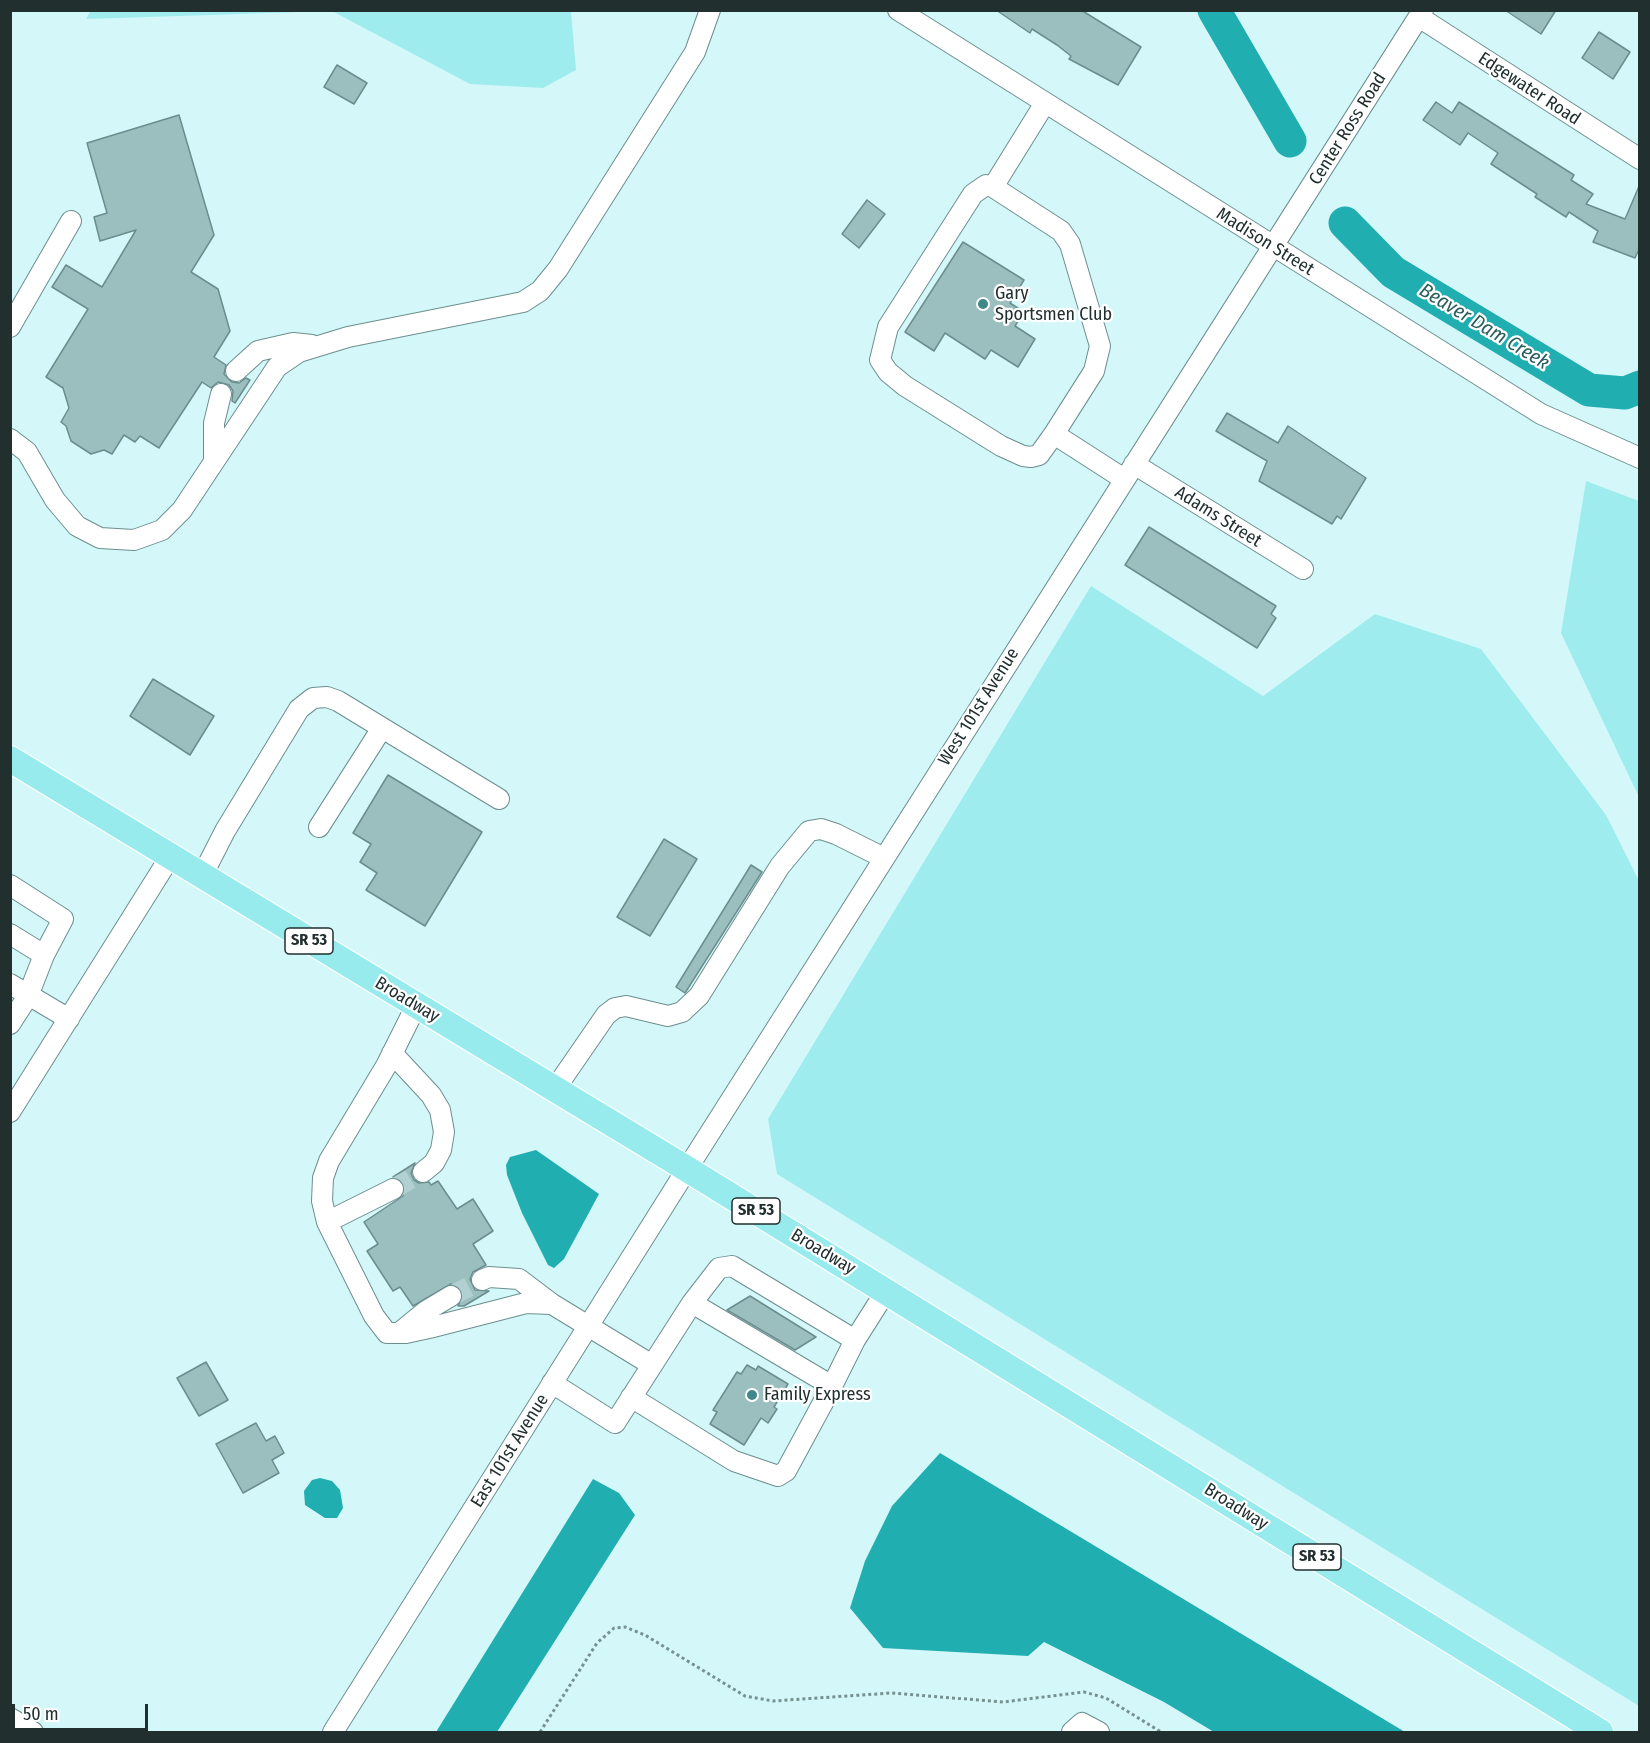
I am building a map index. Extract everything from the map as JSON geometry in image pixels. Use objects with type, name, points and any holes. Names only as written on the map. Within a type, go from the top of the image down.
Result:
[{"type":"main road","name":"Broadway","points":[[10,759],[687,1169],[1600,1732]]},
{"type":"street","name":"Madison Street","points":[[898,10],[1541,414],[1640,458]]},
{"type":"street","points":[[10,439],[27,452],[55,500],[77,526],[100,538],[134,540],[162,530],[182,510],[277,367],[299,352],[424,320],[523,302],[540,291],[558,269],[695,52],[712,12]]},
{"type":"street","name":"Edgewater Road","points":[[1421,14],[1640,159]]},
{"type":"street","name":"Center Ross Road","points":[[1273,247],[1421,14]]},
{"type":"street","points":[[993,187],[1045,103]]},
{"type":"street","points":[[986,185],[993,187],[1061,231],[1075,258],[1100,346],[1094,371],[1054,434],[1039,454],[1031,457],[1023,456],[1001,446],[905,386],[888,372],[880,360],[888,327],[973,194],[986,185]]},
{"type":"street","points":[[10,327],[71,221]]},
{"type":"street","name":"West 101st Avenue","points":[[687,1169],[1273,247]]},
{"type":"street","points":[[236,371],[258,351],[293,343],[320,346]]},
{"type":"street","points":[[214,460],[214,423],[220,394]]},
{"type":"street","name":"Adams Street","points":[[1054,434],[1129,472],[1303,569]]},
{"type":"street","points":[[202,876],[231,821],[306,701],[327,697],[338,701],[499,799]]},
{"type":"street","points":[[320,827],[382,728]]},
{"type":"street","points":[[555,1089],[606,1015],[615,1008],[626,1006],[668,1016],[682,1012],[699,996],[780,866],[809,831],[821,829],[836,834],[884,858]]},
{"type":"street","points":[[10,1112],[170,857]]},
{"type":"street","points":[[10,1024],[28,996],[44,955],[63,919],[14,895]]},
{"type":"street","points":[[10,934],[44,955]]},
{"type":"street","points":[[10,984],[69,1019]]},
{"type":"street","points":[[416,1006],[392,1053],[329,1161],[323,1178],[322,1201],[327,1222],[374,1316],[387,1333],[429,1328],[526,1303],[552,1304]]},
{"type":"street","points":[[392,1053],[431,1095],[440,1110],[444,1132],[441,1150],[434,1163],[423,1172]]},
{"type":"street","name":"East 101st Avenue","points":[[333,1732],[687,1169]]},
{"type":"street","points":[[327,1222],[393,1189]]},
{"type":"street","points":[[552,1383],[615,1423],[692,1303],[719,1268],[732,1266],[855,1340]]},
{"type":"street","points":[[482,1280],[489,1277],[519,1280],[552,1304],[652,1365]]},
{"type":"street","points":[[632,1397],[734,1461],[777,1476],[786,1471],[855,1340],[886,1291]]},
{"type":"street","points":[[399,1333],[426,1311],[451,1296]]},
{"type":"street","points":[[692,1303],[832,1386]]},
{"type":"street","points":[[10,1719],[33,1732]]},
{"type":"street","points":[[1072,1732],[1082,1723],[1099,1732]]},
{"type":"path","points":[[540,1732],[597,1643],[614,1628],[625,1627],[645,1635],[745,1696],[773,1701],[891,1693],[1003,1702],[1084,1692],[1106,1698],[1161,1732]]},
{"type":"shaded area","points":[[91,10],[571,11],[576,70],[543,88],[470,84],[332,11],[86,19]]},
{"type":"shaded area","points":[[1586,481],[1639,501],[1639,797],[1561,633]]},
{"type":"shaded area","points":[[1091,586],[1263,696],[1375,614],[1481,649],[1606,815],[1639,881],[1639,1706],[777,1174],[768,1119]]},
{"type":"shaded area","points":[[536,1150],[599,1194],[564,1259],[554,1268],[548,1265],[522,1213],[507,1175],[506,1165],[510,1157]]},
{"type":"shaded area","points":[[940,1453],[1405,1732],[1214,1732],[1164,1702],[1044,1642],[1028,1656],[883,1648],[850,1608],[865,1561],[892,1506]]},
{"type":"shaded area","points":[[320,1478],[332,1481],[340,1490],[343,1508],[337,1518],[325,1518],[305,1505],[304,1491],[312,1480]]},
{"type":"shaded area","points":[[593,1479],[619,1493],[635,1515],[497,1732],[436,1732]]},
{"type":"building","points":[[996,10],[1081,10],[1141,47],[1118,85],[1069,59],[1071,56],[1057,45],[1032,29],[1030,33]]},
{"type":"building","points":[[1505,10],[1556,10],[1541,34]]},
{"type":"building","points":[[1599,32],[1630,52],[1613,79],[1582,58]]},
{"type":"building","points":[[337,65],[367,83],[354,104],[324,87]]},
{"type":"building","points":[[1436,102],[1452,113],[1459,102],[1574,175],[1571,180],[1593,194],[1586,204],[1625,219],[1640,184],[1640,247],[1635,258],[1593,242],[1598,231],[1569,212],[1566,217],[1535,197],[1537,194],[1491,164],[1498,153],[1468,133],[1460,145],[1423,120]]},
{"type":"building","points":[[179,115],[214,235],[191,272],[218,289],[230,331],[214,357],[226,365],[224,374],[232,382],[239,383],[246,378],[250,380],[235,403],[232,401],[233,391],[229,385],[218,382],[211,388],[202,382],[159,448],[140,436],[135,442],[124,435],[112,454],[104,450],[91,454],[71,441],[66,426],[61,422],[69,408],[63,388],[46,377],[88,309],[52,287],[66,265],[102,287],[136,230],[100,241],[94,217],[107,213],[87,143]]},
{"type":"building","points":[[867,200],[885,214],[859,248],[842,234]]},
{"type":"building","name":"Gary Sportsmen Club","points":[[963,242],[1024,280],[1010,303],[1024,312],[1015,326],[1035,339],[1018,367],[991,350],[985,359],[945,333],[934,351],[905,332]]},
{"type":"building","points":[[1227,413],[1278,443],[1288,426],[1366,478],[1341,519],[1337,516],[1332,524],[1259,481],[1267,461],[1216,431]]},
{"type":"building","points":[[1149,527],[1276,606],[1271,614],[1276,618],[1257,648],[1125,565]]},
{"type":"building","points":[[153,679],[214,716],[190,755],[130,716]]},
{"type":"building","points":[[388,775],[482,832],[425,926],[366,890],[377,873],[360,862],[371,844],[353,833]]},
{"type":"building","points":[[664,839],[697,859],[650,936],[617,917]]},
{"type":"building","points":[[751,865],[762,872],[685,993],[676,987]]},
{"type":"building","points":[[415,1163],[411,1173],[414,1180],[419,1183],[429,1182],[431,1185],[438,1181],[457,1209],[473,1199],[493,1231],[473,1244],[486,1265],[473,1272],[470,1279],[475,1290],[489,1291],[464,1306],[458,1306],[463,1295],[457,1286],[451,1284],[413,1306],[400,1287],[393,1291],[367,1251],[378,1244],[364,1222],[403,1196],[404,1184],[393,1177]]},
{"type":"building","name":"Family Express","points":[[750,1296],[816,1337],[795,1350],[727,1310]]},
{"type":"building","points":[[206,1362],[228,1400],[199,1416],[177,1378]]},
{"type":"building","name":"Family Express","points":[[747,1365],[756,1370],[758,1366],[788,1384],[774,1407],[777,1409],[768,1423],[761,1418],[744,1445],[710,1424],[717,1412],[713,1410],[737,1372],[741,1374]]},
{"type":"building","points":[[256,1423],[266,1441],[275,1436],[284,1453],[272,1460],[279,1473],[243,1493],[216,1444]]},
{"type":"waterway","name":"Beaver Dam Creek","points":[[1214,10],[1290,141]]},
{"type":"waterway","name":"Beaver Dam Creek","points":[[1345,223],[1393,272],[1589,390],[1625,393],[1640,387]]},
{"type":"tunnel","points":[[393,1189],[423,1172]]},
{"type":"tunnel","points":[[451,1296],[482,1280]]},
{"type":"place","name":"Gary Sportsmen Club","points":[[983,304]]},
{"type":"place","name":"Family Express","points":[[752,1395]]}]
